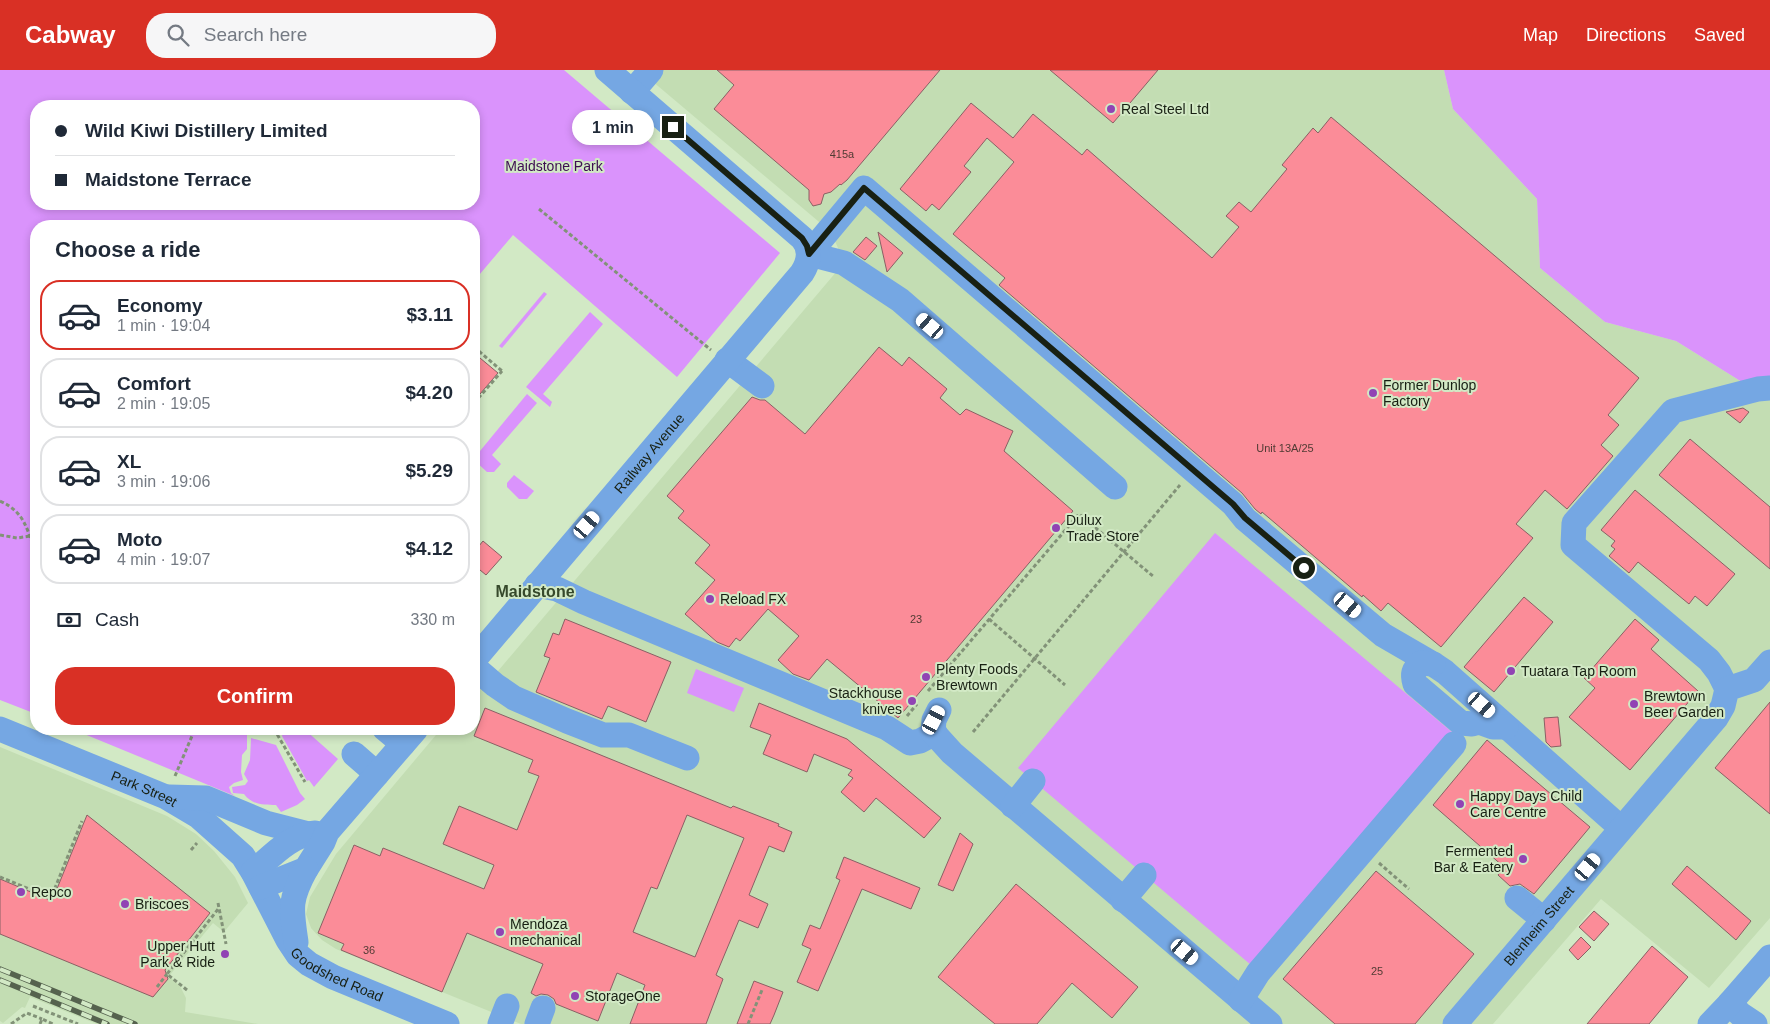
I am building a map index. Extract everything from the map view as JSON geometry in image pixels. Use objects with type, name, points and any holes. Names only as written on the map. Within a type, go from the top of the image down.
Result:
[{"type":"street","points":[[607,70],[807,247],[844,263],[900,300],[1115,487]]},
{"type":"street","points":[[632,92],[651,70]]},
{"type":"street","name":"Railway Avenue","points":[[480,643],[630,491],[726,361],[802,273],[807,263],[807,247],[864,188],[1383,635],[1445,665],[1506,727],[1621,828]]},
{"type":"street","points":[[726,361],[762,386]]},
{"type":"street","points":[[1770,388],[1758,389],[1673,411],[1574,523],[1574,545],[1709,660],[1719,673],[1727,689],[1754,680],[1770,662]]},
{"type":"street","points":[[537,585],[557,588],[584,602],[887,728],[910,743],[920,741],[929,710]]},
{"type":"street","points":[[480,672],[495,686],[514,698],[568,721],[602,734],[630,735],[687,758]]},
{"type":"street","name":"Blenheim Street","points":[[1455,1024],[1716,718],[1723,706],[1727,689]]},
{"type":"street","points":[[929,710],[952,753],[1270,1024]]},
{"type":"street","name":"Park Street","points":[[0,731],[170,787],[198,816],[243,856],[257,879]]},
{"type":"street","points":[[257,879],[282,848],[316,833],[377,774],[400,735]]},
{"type":"street","points":[[1241,1000],[1258,973],[1454,744]]},
{"type":"street","points":[[354,754],[377,774]]},
{"type":"street","points":[[1013,806],[1034,781]]},
{"type":"street","points":[[170,787],[206,798],[266,824],[316,833],[323,842],[296,887],[291,909],[298,954]]},
{"type":"street","points":[[257,879],[306,869]]},
{"type":"street","points":[[1123,900],[1144,875]]},
{"type":"street","name":"Goodshed Road","points":[[257,879],[288,940],[298,954],[309,964],[333,978],[447,1024]]},
{"type":"street","points":[[1518,898],[1544,920]]},
{"type":"street","points":[[1710,1024],[1770,957]]},
{"type":"street","points":[[1730,1003],[1740,1014],[1755,1024]]},
{"type":"path","points":[[539,208],[726,361]]},
{"type":"path","points":[[480,352],[502,371],[480,396]]},
{"type":"path","points":[[973,732],[1184,481]]},
{"type":"path","points":[[0,501],[20,514],[30,536],[16,538],[0,535]]},
{"type":"path","points":[[906,717],[929,710],[989,619],[1078,514],[1154,577]]},
{"type":"path","points":[[989,619],[1065,685]]},
{"type":"path","points":[[170,787],[192,735]]},
{"type":"path","points":[[278,735],[305,782]]},
{"type":"path","points":[[0,877],[51,898],[82,821]]},
{"type":"path","points":[[218,903],[226,944]]},
{"type":"path","points":[[156,987],[219,908]]},
{"type":"path","points":[[167,974],[187,990]]},
{"type":"path","points":[[748,1024],[762,990]]},
{"type":"path","points":[[33,1006],[78,1024]]},
{"type":"path","points":[[11,1024],[27,1013],[53,1024]]},
{"type":"path","points":[[40,1024],[42,1019]]},
{"type":"shaded area","points":[[639,70],[1444,70],[1453,109],[1537,199],[1540,268],[1605,322],[1676,341],[1742,382],[1770,376],[1770,918],[1709,988],[1601,899],[1493,1024],[521,1024],[336,949],[322,940],[311,928],[306,914],[310,897],[336,854],[436,735],[480,735],[480,684],[498,671],[837,271],[840,259],[838,248],[831,232]]},
{"type":"shaded area","points":[[0,747],[167,816],[196,834],[214,851],[235,877],[248,903],[224,932],[213,923],[169,976],[180,986],[186,998],[185,1012],[258,1024],[97,1024],[30,997],[25,1008],[22,1007],[3,1023],[0,1021]]},
{"type":"green space","name":"Maidstone Park","points":[[0,70],[564,70],[780,253],[677,377],[513,235],[480,274],[480,220],[30,220],[30,712],[0,700]]},
{"type":"green space","points":[[1444,70],[1770,70],[1770,376],[1742,382],[1676,341],[1605,322],[1540,268],[1537,199],[1453,109]]},
{"type":"green space","points":[[544,292],[547,294],[502,348],[499,346]]},
{"type":"green space","points":[[590,312],[603,324],[543,394],[552,402],[550,407],[526,387]]},
{"type":"green space","points":[[527,394],[537,403],[492,455],[501,464],[494,472],[487,472],[480,466],[480,451]]},
{"type":"green space","points":[[514,475],[534,491],[527,499],[519,499],[507,487],[507,483]]},
{"type":"green space","points":[[1215,533],[1452,732],[1251,965],[1018,768]]},
{"type":"green space","points":[[696,669],[744,688],[734,712],[687,693]]},
{"type":"green space","points":[[87,735],[247,735],[247,749],[242,755],[241,772],[243,780],[229,787],[231,793],[235,796]]},
{"type":"green space","points":[[311,735],[338,759],[314,787],[309,780],[307,781],[282,736]]},
{"type":"green space","points":[[251,738],[276,745],[300,793],[305,799],[281,812],[276,805],[258,804],[247,798],[244,794],[233,793],[232,787],[245,785],[248,781],[244,774],[250,760]]},
{"type":"building","points":[[717,70],[940,70],[847,180],[831,192],[824,194],[821,204],[813,206],[809,200],[809,190],[714,109],[734,85]]},
{"type":"building","name":"Real Steel Ltd","points":[[1050,70],[1158,70],[1113,123]]},
{"type":"building","name":"Former Dunlop Factory","points":[[971,103],[1013,138],[1033,114],[1082,155],[1087,149],[1212,258],[1239,227],[1226,216],[1239,202],[1251,212],[1287,169],[1282,165],[1313,128],[1318,133],[1331,117],[1639,378],[1608,415],[1619,425],[1601,445],[1613,456],[1567,509],[1545,490],[1516,524],[1533,538],[1441,647],[1388,603],[1381,611],[1363,595],[1362,597],[1262,512],[1261,514],[1255,509],[1242,493],[999,285],[1005,278],[953,234],[1014,162],[987,138],[964,166],[971,172],[939,210],[932,204],[926,211],[900,189]]},
{"type":"building","points":[[878,232],[903,253],[887,272]]},
{"type":"building","points":[[866,237],[877,246],[865,260],[853,252]]},
{"type":"building","points":[[879,347],[902,366],[909,357],[947,389],[940,398],[960,415],[966,409],[1013,431],[1004,451],[1073,511],[898,718],[827,659],[809,680],[793,674],[778,660],[799,636],[768,609],[740,641],[736,638],[729,647],[717,642],[685,614],[715,580],[695,563],[710,545],[678,518],[684,511],[667,496],[752,397],[765,400],[805,434]]},
{"type":"building","points":[[480,358],[498,373],[480,394]]},
{"type":"building","points":[[1743,408],[1749,412],[1740,423],[1726,412]]},
{"type":"building","points":[[1690,439],[1770,507],[1770,569],[1659,475]]},
{"type":"building","points":[[1635,490],[1735,574],[1707,606],[1695,596],[1689,604],[1638,562],[1629,573],[1609,556],[1615,549],[1611,546],[1615,541],[1601,530]]},
{"type":"building","points":[[483,541],[502,557],[486,575],[480,570],[480,545]]},
{"type":"building","points":[[1524,597],[1553,622],[1494,692],[1464,667]]},
{"type":"building","points":[[565,619],[671,662],[646,722],[608,706],[602,719],[536,692],[550,658],[544,656],[553,633],[559,635]]},
{"type":"building","name":"Brewtown Beer Garden","points":[[1635,619],[1659,640],[1651,649],[1698,691],[1630,770],[1569,717],[1595,688],[1584,678]]},
{"type":"building","points":[[1770,702],[1770,814],[1715,768]]},
{"type":"building","points":[[759,703],[847,739],[941,818],[924,838],[876,798],[864,812],[841,792],[853,778],[848,775],[852,770],[814,754],[807,772],[763,754],[771,735],[750,727]]},
{"type":"building","points":[[485,708],[731,808],[733,806],[779,824],[778,826],[792,832],[784,852],[769,846],[749,895],[768,904],[758,928],[739,920],[716,975],[723,979],[706,1024],[630,1024],[645,985],[617,973],[598,1021],[556,1004],[554,999],[548,995],[541,994],[536,996],[531,993],[543,964],[467,933],[442,992],[341,950],[344,944],[318,933],[354,845],[380,856],[383,848],[484,889],[494,865],[443,844],[459,806],[517,830],[539,776],[528,772],[533,760],[474,736],[480,735],[480,721]],"holes":[[[687,815],[744,838],[695,957],[633,932],[651,887],[657,889]]]},
{"type":"building","points":[[1558,717],[1561,746],[1551,747],[1546,742],[1544,718]]},
{"type":"building","points":[[1487,740],[1590,827],[1534,894],[1520,884],[1510,886],[1498,875],[1504,867],[1433,805]]},
{"type":"building","name":"Briscoes","points":[[87,815],[210,913],[165,970],[168,979],[153,997],[0,934],[0,879],[52,901]]},
{"type":"building","points":[[960,833],[973,844],[953,891],[938,885]]},
{"type":"building","points":[[844,857],[920,888],[911,909],[862,889],[818,991],[797,982],[811,949],[802,945],[810,925],[820,929],[840,880],[836,878]]},
{"type":"building","points":[[1687,866],[1751,921],[1736,940],[1672,884]]},
{"type":"building","points":[[1376,871],[1474,954],[1415,1024],[1335,1024],[1283,979]]},
{"type":"building","points":[[1016,884],[1138,987],[1112,1018],[1072,983],[1037,1024],[995,1024],[938,977]]},
{"type":"building","points":[[1594,911],[1609,924],[1594,941],[1579,927]]},
{"type":"building","points":[[1581,937],[1591,947],[1578,960],[1569,950]]},
{"type":"building","points":[[1652,946],[1688,977],[1649,1024],[1587,1024]]},
{"type":"building","points":[[754,981],[783,992],[774,1015],[770,1024],[737,1024]]},
{"type":"railway","points":[[0,969],[135,1024]]},
{"type":"railway","points":[[0,980],[107,1024]]},
{"type":"place","name":"Real Steel Ltd","points":[[1111,109]]},
{"type":"place","name":"Former Dunlop Factory","points":[[1373,393]]},
{"type":"place","name":"Dulux Trade Store","points":[[1056,528]]},
{"type":"place","name":"Reload FX","points":[[710,599]]},
{"type":"place","name":"Tuatara Tap Room","points":[[1511,671]]},
{"type":"place","name":"Plenty Foods Brewtown","points":[[926,677]]},
{"type":"place","name":"Stackhouse knives","points":[[912,701]]},
{"type":"place","name":"Brewtown Beer Garden","points":[[1634,704]]},
{"type":"place","name":"Happy Days Child Care Centre","points":[[1460,804]]},
{"type":"place","name":"Fermented Bar & Eatery","points":[[1523,859]]},
{"type":"place","name":"Repco","points":[[21,892]]},
{"type":"place","name":"Briscoes","points":[[125,904]]},
{"type":"place","name":"Mendoza mechanical","points":[[500,932]]},
{"type":"place","name":"Upper Hutt Park & Ride","points":[[225,954]]},
{"type":"place","name":"StorageOne","points":[[575,996]]},
{"type":"district","name":"Maidstone","points":[[535,591]]},
{"type":"route","points":[[673,127],[802,238],[805,241],[809,254],[864,188],[1233,504],[1245,518],[1304,568]]}]
